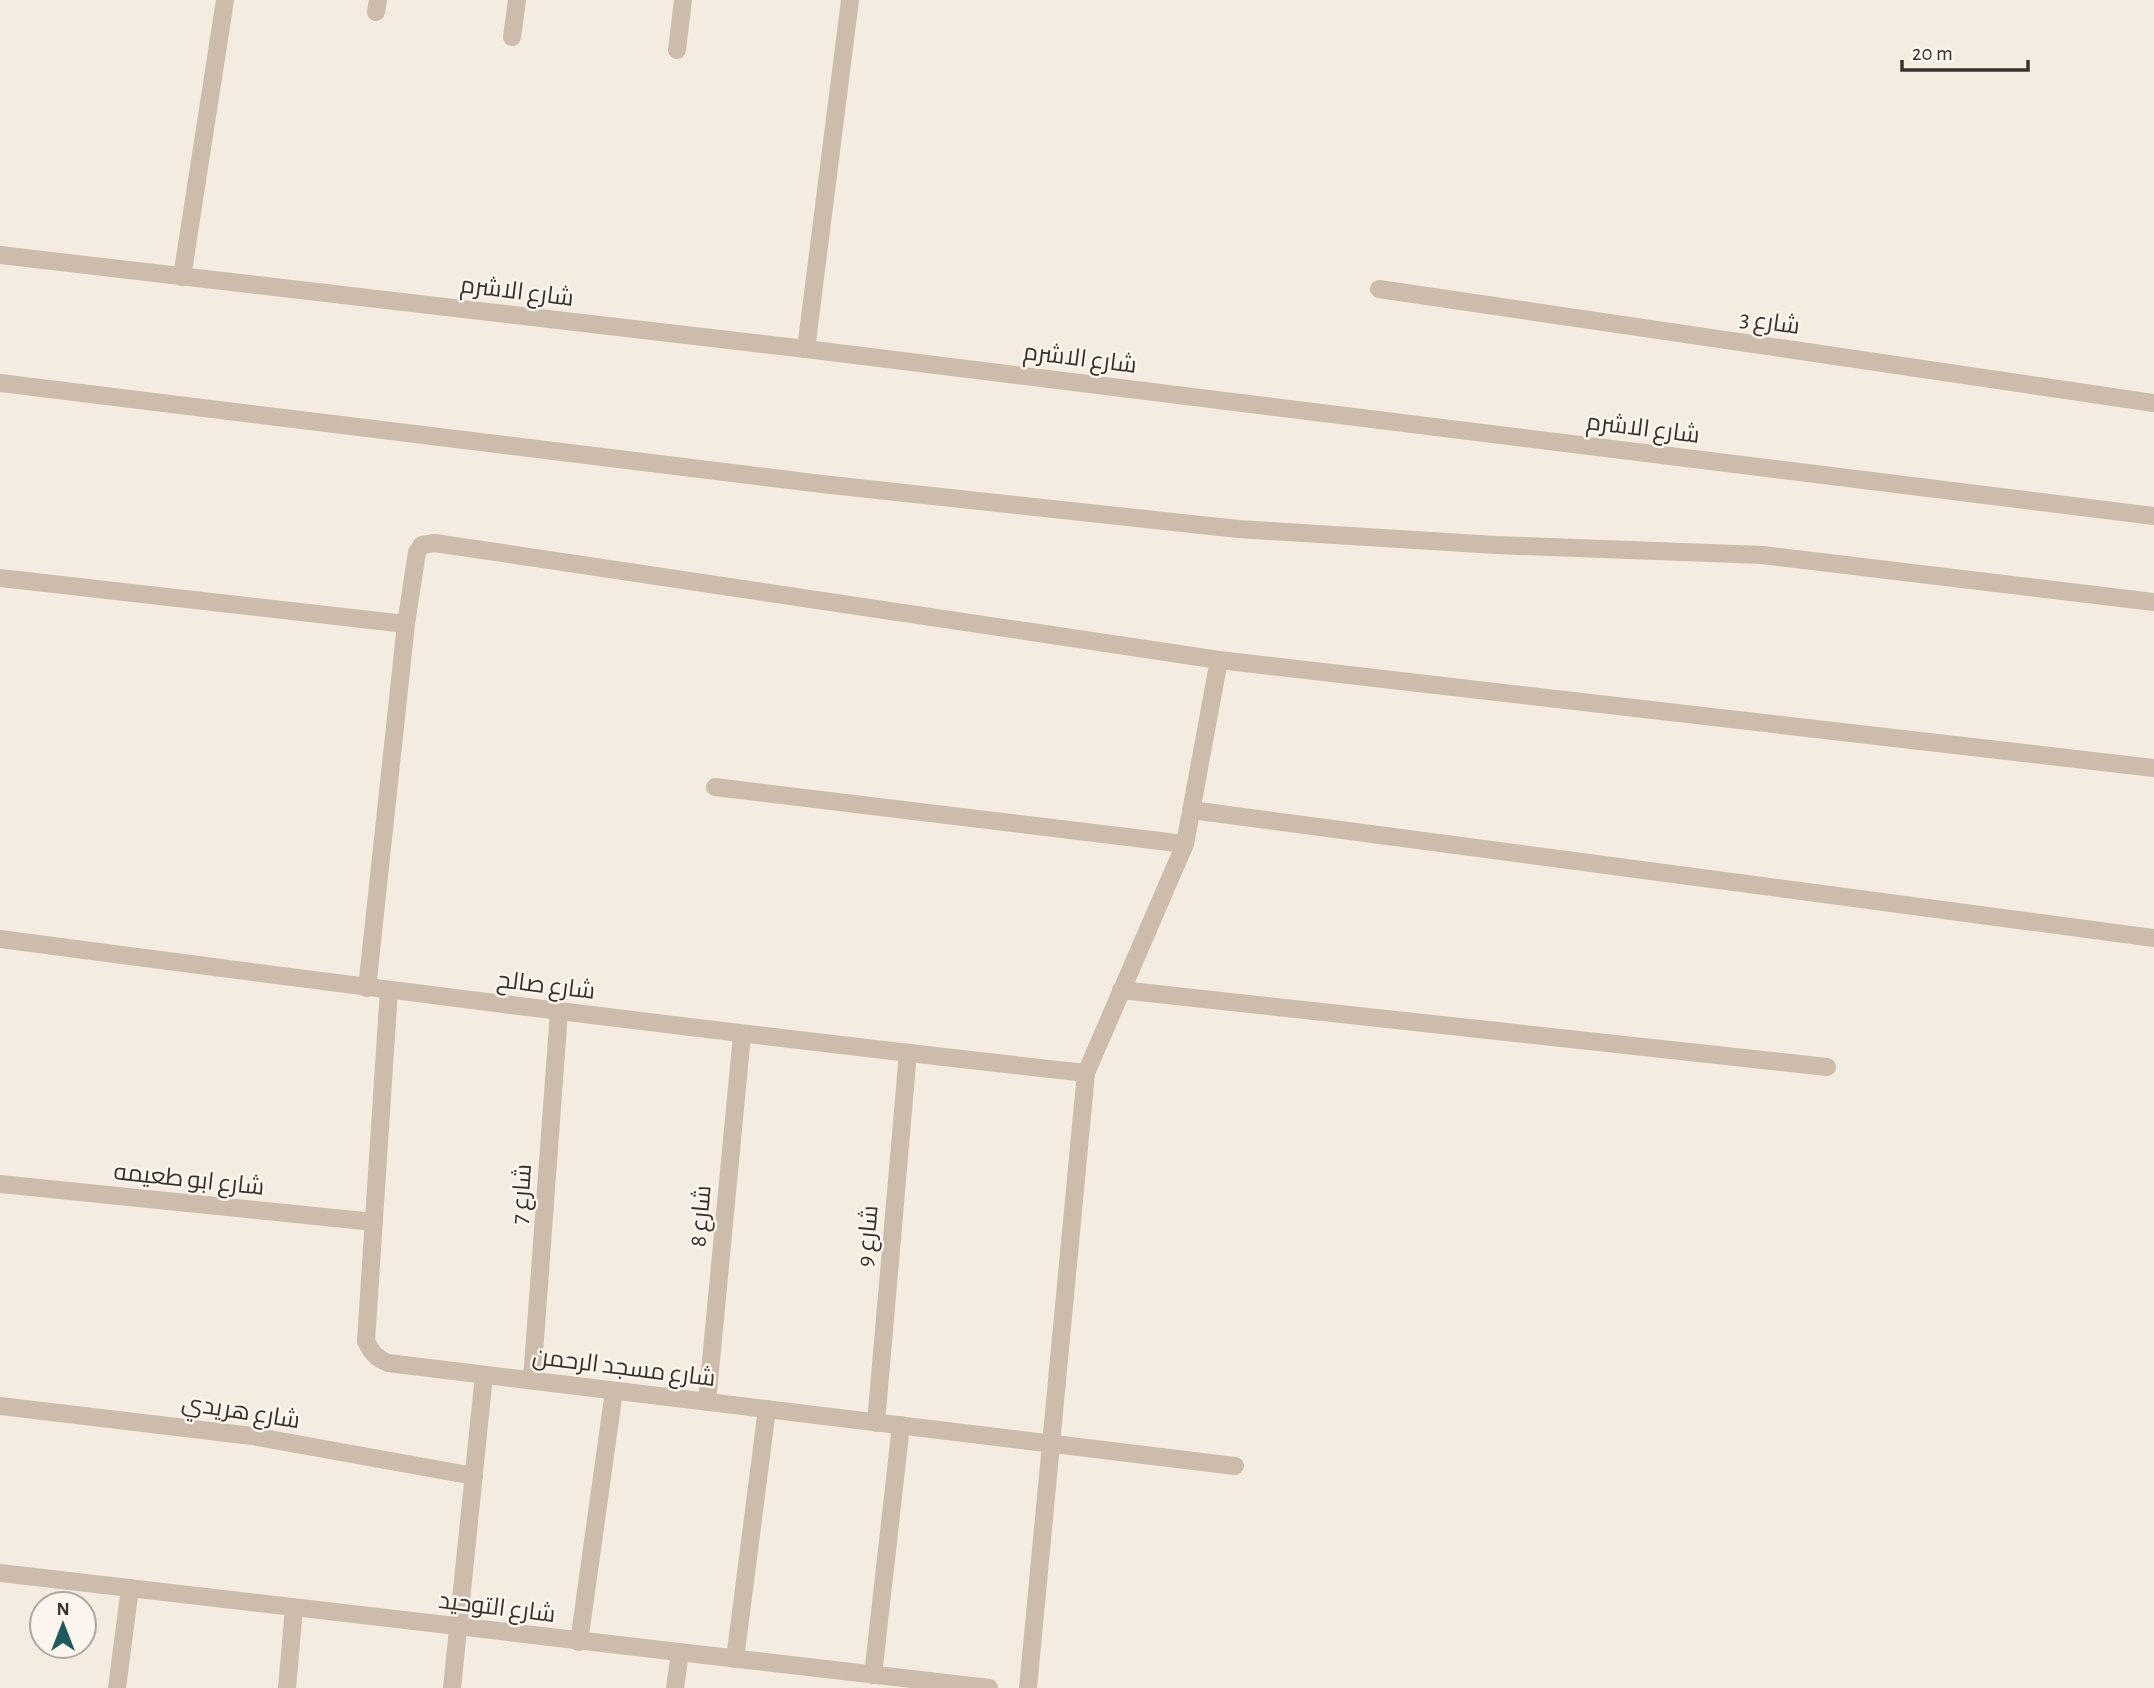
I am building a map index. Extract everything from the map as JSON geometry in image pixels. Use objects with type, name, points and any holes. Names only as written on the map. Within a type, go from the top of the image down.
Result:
[{"type":"street","points":[[182,277],[225,0]]},
{"type":"street","points":[[512,37],[517,0]]},
{"type":"street","points":[[677,50],[683,0]]},
{"type":"street","points":[[806,349],[850,0]]},
{"type":"street","name":"شارع الاشرم","points":[[0,255],[806,349],[2154,516]]},
{"type":"street","name":"شارع 3","points":[[1379,289],[2154,403]]},
{"type":"street","points":[[0,383],[822,484],[1238,529],[1445,543],[1762,555],[2154,602]]},
{"type":"street","points":[[367,988],[417,552],[422,545],[435,543],[1219,660],[2154,768]]},
{"type":"street","points":[[0,578],[407,624]]},
{"type":"street","points":[[1028,1688],[1086,1073],[1185,844],[1219,660]]},
{"type":"street","points":[[715,787],[1185,844]]},
{"type":"street","points":[[1191,810],[2154,938]]},
{"type":"street","name":"شارع صالح","points":[[0,939],[742,1035],[1086,1073]]},
{"type":"street","name":"شارع مسجد الرحمن","points":[[389,990],[366,1341],[378,1359],[388,1363],[484,1375],[1235,1466]]},
{"type":"street","points":[[1121,990],[1827,1067]]},
{"type":"street","name":"شارع 7","points":[[532,1380],[559,1012]]},
{"type":"street","name":"شارع 8","points":[[707,1402],[742,1035]]},
{"type":"street","name":"شارع 9","points":[[876,1423],[908,1053]]},
{"type":"street","name":"شارع ابو طعيمه","points":[[0,1184],[374,1222]]},
{"type":"street","points":[[452,1688],[484,1375]]},
{"type":"street","points":[[579,1642],[614,1391]]},
{"type":"street","name":"شارع هريدي","points":[[0,1406],[252,1436],[474,1476]]},
{"type":"street","points":[[735,1659],[766,1409]]},
{"type":"street","points":[[864,1679],[901,1425]]},
{"type":"street","name":"شارع التوحيد","points":[[0,1573],[735,1659],[864,1679],[989,1688]]},
{"type":"street","points":[[117,1688],[130,1588]]},
{"type":"street","points":[[287,1688],[294,1608]]},
{"type":"street","points":[[675,1688],[680,1653]]}]
